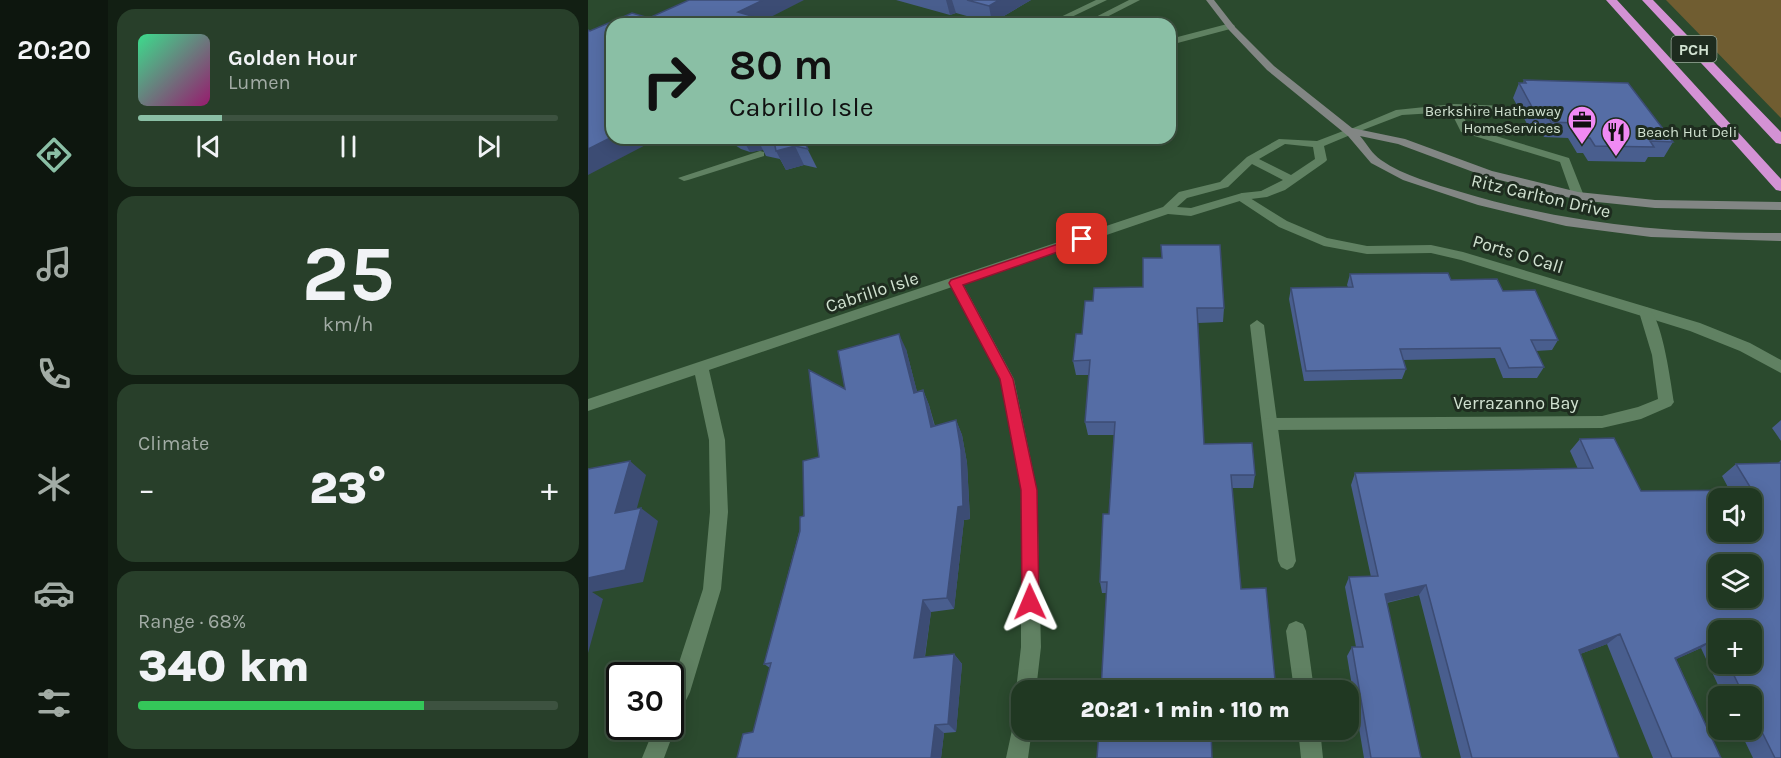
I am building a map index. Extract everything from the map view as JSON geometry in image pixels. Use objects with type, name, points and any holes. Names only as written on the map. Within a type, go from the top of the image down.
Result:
[{"type":"highway","name":"PCH","points":[[1611,0],[1781,187]]},
{"type":"highway","name":"PCH","points":[[1647,0],[1781,140]]},
{"type":"street","points":[[1063,18],[1103,0]]},
{"type":"street","points":[[1098,18],[1136,0]]},
{"type":"street","name":"Ritz Carlton Drive","points":[[1210,0],[1253,50],[1311,102],[1351,131],[1375,161],[1421,183],[1473,201],[1568,224],[1610,230],[1695,236],[1781,237]]},
{"type":"street","points":[[1176,40],[1231,26]]},
{"type":"street","points":[[1454,107],[1466,130],[1509,145],[1565,160],[1578,196]]},
{"type":"street","points":[[1224,185],[1251,159],[1283,141],[1318,144],[1400,112],[1454,107],[1503,108]]},
{"type":"street","name":"Ritz Carlton Drive","points":[[1351,131],[1401,141],[1488,174],[1578,196],[1655,204],[1781,206]]},
{"type":"street","points":[[778,148],[792,144]]},
{"type":"street","name":"Cabrillo Isle","points":[[588,405],[956,283],[1167,210],[1191,212],[1242,197],[1263,194],[1291,180],[1321,160],[1318,144]]},
{"type":"street","points":[[684,178],[760,154]]},
{"type":"street","points":[[1251,159],[1291,180]]},
{"type":"street","name":"Cabrillo Isle","points":[[1167,210],[1183,195],[1224,185]]},
{"type":"street","name":"Ports O Call","points":[[1224,185],[1282,224],[1324,242],[1367,250],[1431,249],[1442,251],[1695,327],[1745,347],[1781,367]]},
{"type":"street","points":[[956,283],[1007,379],[1029,490],[1031,647],[1027,680]]},
{"type":"street","name":"Verrazanno Bay","points":[[1270,424],[1602,422],[1641,413],[1666,402],[1659,355],[1646,312]]},
{"type":"street","points":[[1257,325],[1287,561]]},
{"type":"street","points":[[684,679],[712,590],[719,512],[717,440],[701,367]]},
{"type":"street","points":[[1296,631],[1303,680]]},
{"type":"street","points":[[653,758],[660,740]]},
{"type":"street","points":[[1017,758],[1020,740]]},
{"type":"street","points":[[1310,740],[1312,758]]},
{"type":"shaded area","points":[[1666,0],[1781,0],[1781,118]]},
{"type":"building","points":[[689,0],[763,0],[738,12],[758,18],[649,18]]},
{"type":"building","points":[[967,0],[999,0],[989,6]]},
{"type":"building","points":[[632,13],[649,18],[620,18]]},
{"type":"building","points":[[606,24],[606,140],[588,149],[588,30]]},
{"type":"building","points":[[1524,80],[1628,83],[1673,142],[1650,141],[1654,147],[1595,146],[1590,138],[1585,138],[1576,123],[1551,122],[1549,118],[1538,118],[1519,83],[1526,83]]},
{"type":"building","points":[[775,144],[805,144],[808,149],[795,146],[776,151]]},
{"type":"building","points":[[1161,245],[1220,245],[1224,308],[1197,308],[1204,444],[1252,443],[1255,475],[1231,475],[1241,589],[1266,588],[1275,680],[1102,680],[1107,582],[1100,582],[1103,514],[1109,514],[1115,422],[1085,422],[1090,360],[1073,361],[1076,334],[1082,334],[1085,301],[1093,301],[1094,288],[1143,287],[1143,258],[1162,258]]},
{"type":"building","points":[[1448,273],[1451,280],[1497,279],[1503,291],[1535,290],[1558,340],[1531,340],[1544,367],[1509,368],[1500,348],[1400,349],[1406,369],[1306,371],[1291,288],[1353,287],[1350,274]]},
{"type":"building","points":[[899,334],[914,393],[923,390],[931,427],[956,420],[961,450],[963,506],[958,507],[947,598],[923,600],[914,658],[954,654],[948,724],[935,725],[931,758],[737,758],[743,734],[753,732],[771,663],[764,664],[800,531],[800,517],[804,516],[803,461],[819,457],[809,370],[845,389],[838,351]]},
{"type":"building","points":[[1614,438],[1641,491],[1708,490],[1708,542],[1762,542],[1762,488],[1751,488],[1736,464],[1781,463],[1781,758],[1775,758],[1762,732],[1762,686],[1739,686],[1733,674],[1762,674],[1762,620],[1708,620],[1708,643],[1675,658],[1708,730],[1708,740],[1713,740],[1721,758],[1672,758],[1620,634],[1579,650],[1619,758],[1472,758],[1426,585],[1385,594],[1421,758],[1371,758],[1352,647],[1363,647],[1349,577],[1378,576],[1355,473],[1593,468],[1580,439]]},
{"type":"building","points":[[630,461],[615,513],[641,508],[625,570],[588,578],[588,469]]},
{"type":"building","points":[[1098,740],[1211,740],[1212,758],[1097,758]]},
{"type":"place","name":"Berkshire Hathaway HomeServices","points":[[1582,146]]},
{"type":"place","name":"Beach Hut Deli","points":[[1616,158]]},
{"type":"route","points":[[1030,602],[1029,490],[1007,379],[956,283],[1082,239]]}]
